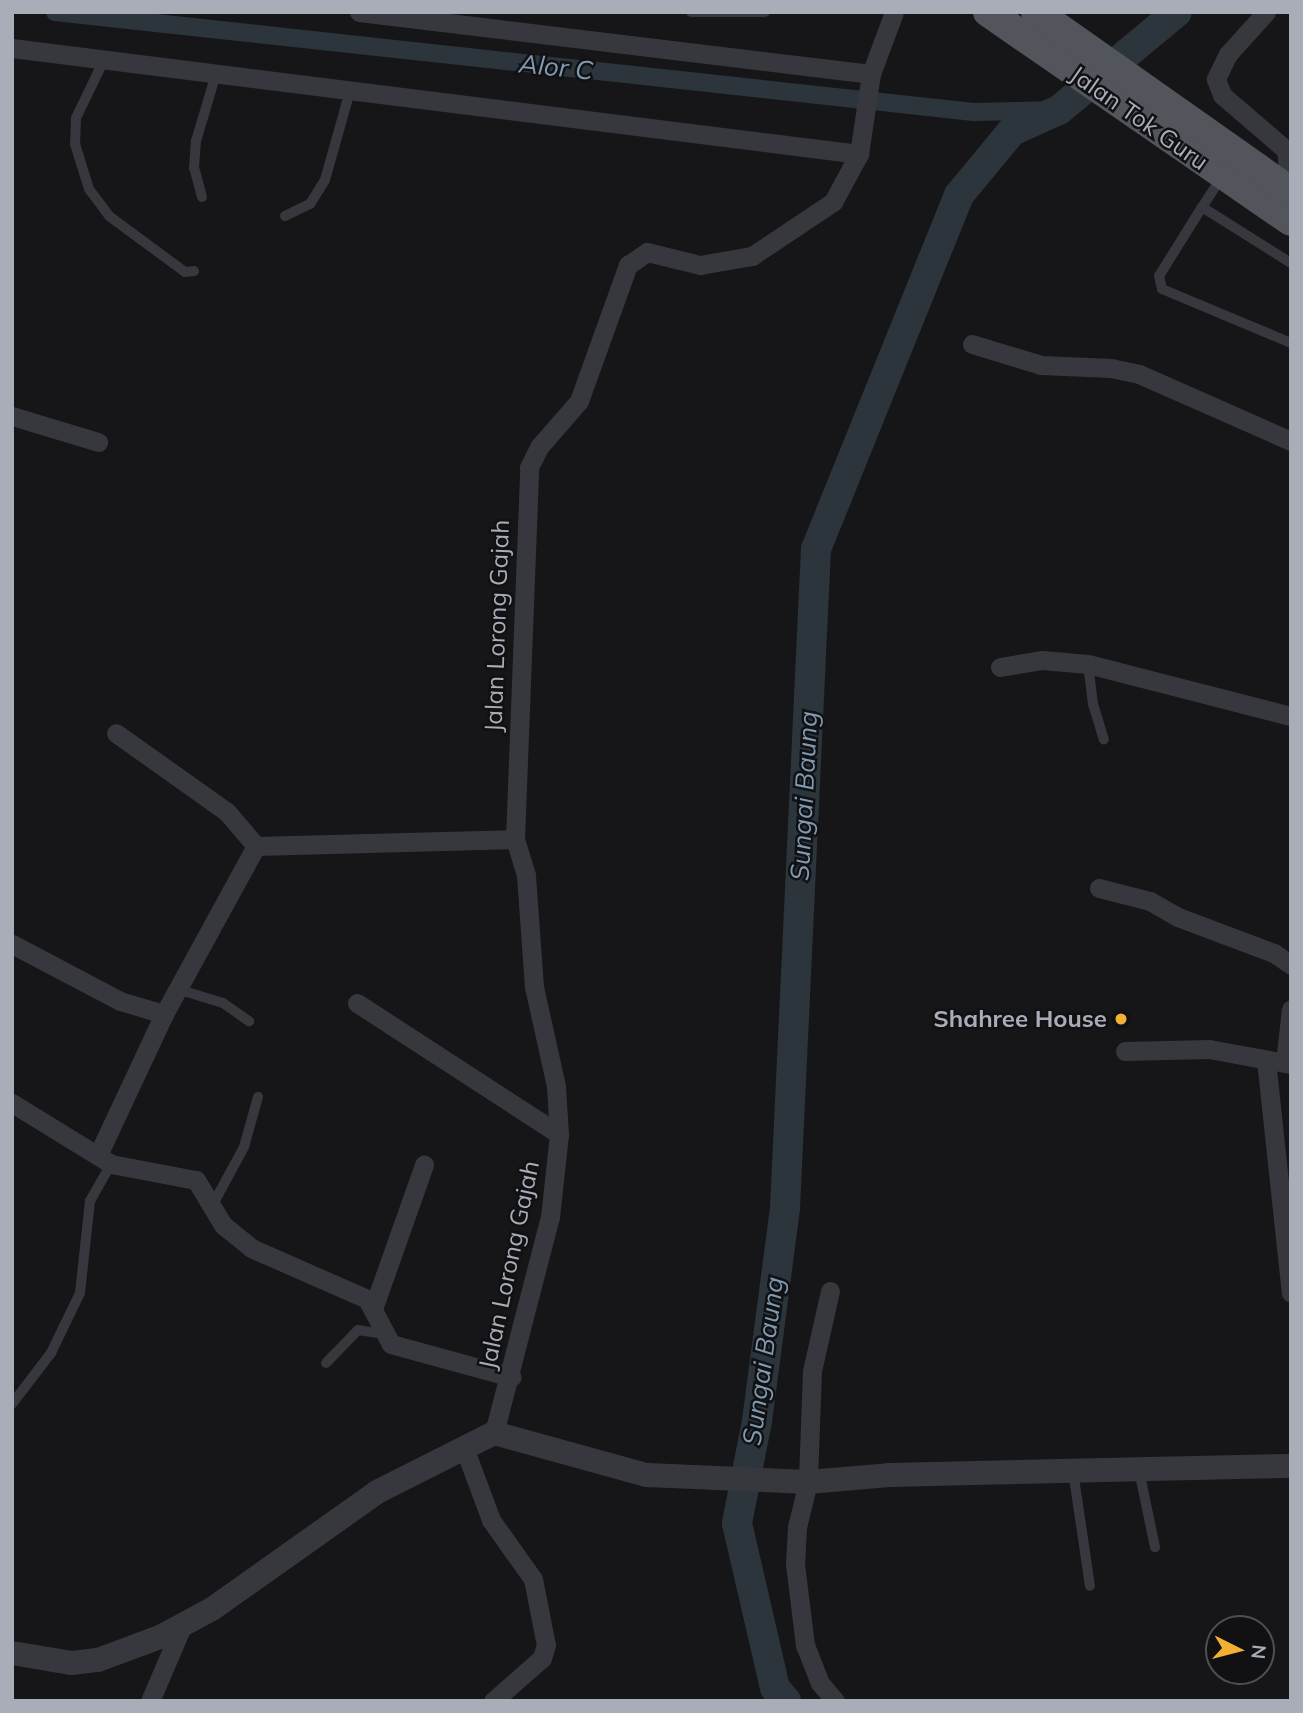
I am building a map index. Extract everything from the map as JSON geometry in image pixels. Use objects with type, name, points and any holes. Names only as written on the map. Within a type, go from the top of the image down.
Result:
[{"type":"main road","name":"Jalan Tok Guru","points":[[988,12],[1046,30],[1171,124],[1283,187]]},
{"type":"main road","name":"Jalan Tok Guru","points":[[1171,124],[1222,176],[1291,221]]},
{"type":"street","points":[[359,12],[871,79]]},
{"type":"street","name":"Jalan Lorong Gajah","points":[[494,1433],[512,1377],[556,1185],[559,1134],[556,1086],[534,987],[526,875],[515,839],[529,467],[539,447],[579,401],[621,275],[647,252],[700,265],[752,256],[833,202],[861,145],[871,79],[894,12]]},
{"type":"street","points":[[1266,12],[1228,54],[1216,79],[1222,94],[1286,150],[1288,169],[1283,187]]},
{"type":"street","points":[[12,48],[349,91],[861,145]]},
{"type":"street","points":[[972,344],[1041,365],[1111,368],[1139,374],[1291,441]]},
{"type":"street","points":[[12,416],[98,442]]},
{"type":"street","points":[[1000,667],[1042,660],[1088,664],[1291,716]]},
{"type":"street","points":[[116,733],[227,812],[256,846]]},
{"type":"street","points":[[256,846],[515,839]]},
{"type":"street","points":[[105,1159],[164,1014],[256,846]]},
{"type":"street","points":[[1099,888],[1150,901],[1178,917],[1274,953],[1291,965]]},
{"type":"street","points":[[12,944],[120,1000],[164,1014]]},
{"type":"street","points":[[357,1003],[559,1134]]},
{"type":"street","points":[[1291,1009],[1280,1062],[1291,1293]]},
{"type":"street","points":[[1125,1051],[1209,1049],[1280,1062]]},
{"type":"street","points":[[12,1103],[105,1159],[196,1180],[223,1225],[251,1248],[374,1306]]},
{"type":"street","points":[[424,1165],[374,1306],[383,1334],[407,1350],[512,1377]]},
{"type":"street","points":[[830,1291],[812,1371],[807,1482],[797,1527],[795,1564],[805,1645],[820,1684],[835,1701]]},
{"type":"street","points":[[12,1653],[48,1662],[98,1660],[184,1624],[377,1492],[465,1450],[494,1433],[606,1467],[647,1475],[807,1482],[1073,1471],[1291,1466]]},
{"type":"street","points":[[465,1450],[491,1520],[533,1579],[546,1645],[542,1658],[493,1701]]},
{"type":"street","points":[[150,1701],[184,1624]]},
{"type":"lane","points":[[691,12],[765,12]]},
{"type":"lane","points":[[104,60],[76,118],[75,144],[89,189],[108,216],[185,272],[194,271]]},
{"type":"lane","points":[[202,197],[194,168],[197,141],[216,74]]},
{"type":"lane","points":[[285,216],[310,204],[325,180],[349,91]]},
{"type":"lane","points":[[1222,176],[1159,276],[1162,289],[1291,343]]},
{"type":"lane","points":[[1202,207],[1291,263]]},
{"type":"lane","points":[[1088,664],[1093,704],[1104,739]]},
{"type":"lane","points":[[177,989],[223,1003],[249,1021]]},
{"type":"lane","points":[[212,1207],[244,1147],[258,1097]]},
{"type":"lane","points":[[12,1404],[51,1353],[80,1293],[90,1201],[105,1159]]},
{"type":"lane","points":[[326,1363],[358,1330],[383,1334]]},
{"type":"lane","points":[[1139,1469],[1155,1546]]},
{"type":"lane","points":[[1073,1471],[1090,1586]]},
{"type":"waterway","name":"Alor C","points":[[55,12],[974,112],[1059,110]]},
{"type":"waterway","name":"Sungai Baung","points":[[786,1701],[775,1688],[737,1523],[757,1421],[785,1208],[816,549],[959,195],[1012,131],[1059,110],[1177,12]]},
{"type":"place","name":"Shahree House","points":[[1121,1019]]}]
